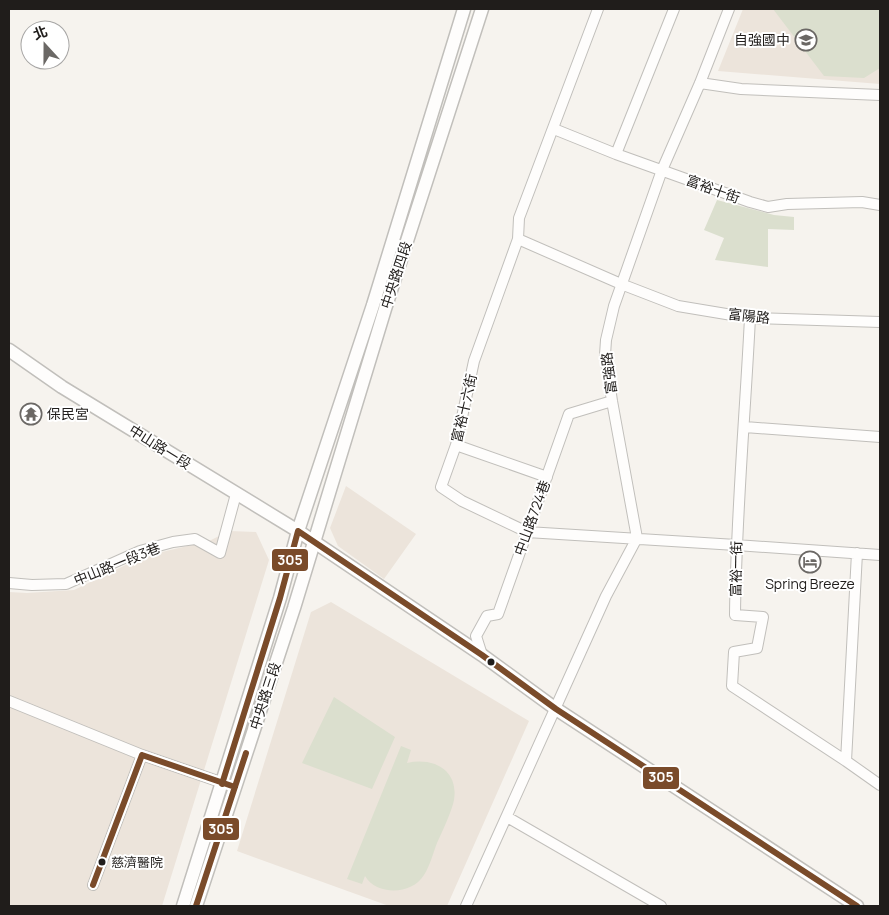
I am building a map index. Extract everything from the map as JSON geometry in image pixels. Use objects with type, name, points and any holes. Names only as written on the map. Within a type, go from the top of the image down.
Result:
[{"type":"street","name":"中央路四段","points":[[298,532],[373,305],[464,9]]},
{"type":"street","name":"中央路四段","points":[[313,542],[388,300],[482,9]]},
{"type":"street","name":"富裕十六街","points":[[598,9],[519,218],[518,239],[474,361],[456,445],[441,487],[462,501],[527,532],[880,555]]},
{"type":"street","points":[[616,154],[674,9]]},
{"type":"street","name":"富強路","points":[[637,538],[612,401],[605,355],[606,340],[621,284],[662,170],[700,83],[729,9]]},
{"type":"street","points":[[700,83],[741,89],[880,95]]},
{"type":"street","name":"富裕十街","points":[[554,129],[616,154],[768,207],[787,204],[862,202],[880,205]]},
{"type":"street","points":[[518,239],[621,284]]},
{"type":"street","name":"富陽路","points":[[621,284],[678,306],[750,318],[880,322]]},
{"type":"street","name":"富裕一街","points":[[750,318],[745,427],[736,545],[735,615],[763,617],[757,648],[734,652],[732,686],[880,785]]},
{"type":"street","name":"中山路一段","points":[[9,350],[62,387],[298,532],[482,655],[556,709],[857,906]]},
{"type":"street","name":"中山路724巷","points":[[482,655],[476,636],[487,616],[498,614],[565,423],[570,414],[612,401]]},
{"type":"street","points":[[745,427],[880,437]]},
{"type":"street","points":[[456,445],[547,477]]},
{"type":"street","name":"中山路一段3巷","points":[[9,584],[66,584],[140,551],[173,542],[195,539],[220,553],[236,494]]},
{"type":"street","name":"中央路三段","points":[[196,906],[298,532]]},
{"type":"street","points":[[466,906],[606,596],[637,538]]},
{"type":"street","name":"中央路三段","points":[[183,906],[294,608],[313,542]]},
{"type":"street","points":[[846,761],[857,553]]},
{"type":"street","points":[[9,701],[142,755],[229,785]]},
{"type":"street","points":[[94,885],[142,755]]},
{"type":"street","points":[[507,817],[661,906]]},
{"type":"shaded area","name":"自強國中","points":[[743,9],[880,9],[880,84],[718,71]]},
{"type":"shaded area","points":[[346,486],[416,534],[384,579],[338,546],[330,528]]},
{"type":"shaded area","points":[[229,531],[256,532],[269,560],[162,906],[9,906],[9,592],[27,593],[74,590],[136,560],[209,541]]},
{"type":"shaded area","points":[[331,602],[529,721],[447,906],[389,906],[237,851],[311,612]]},
{"type":"green space","points":[[773,9],[880,9],[880,68],[864,78],[824,76]]},
{"type":"green space","points":[[717,200],[774,215],[794,217],[794,230],[768,229],[768,267],[715,260],[724,238],[704,230]]},
{"type":"green space","points":[[334,697],[395,737],[372,789],[302,763]]},
{"type":"green space","points":[[401,746],[411,750],[407,763],[426,762],[442,768],[448,773],[454,789],[454,800],[428,868],[419,882],[403,889],[386,890],[370,883],[365,876],[362,884],[347,879]]},
{"type":"transit line","name":"305","points":[[222,784],[280,598],[298,531],[482,655],[556,709],[857,906]]},
{"type":"transit line","name":"305","points":[[196,906],[246,753]]},
{"type":"transit line","name":"305","points":[[142,755],[235,787]]},
{"type":"transit line","name":"305","points":[[93,885],[142,755]]},
{"type":"place","name":"自強國中","points":[[806,40]]},
{"type":"place","name":"保民宮","points":[[31,414]]},
{"type":"place","name":"Spring Breeze","points":[[810,562]]},
{"type":"place","name":"慈濟醫院","points":[[102,862]]}]
